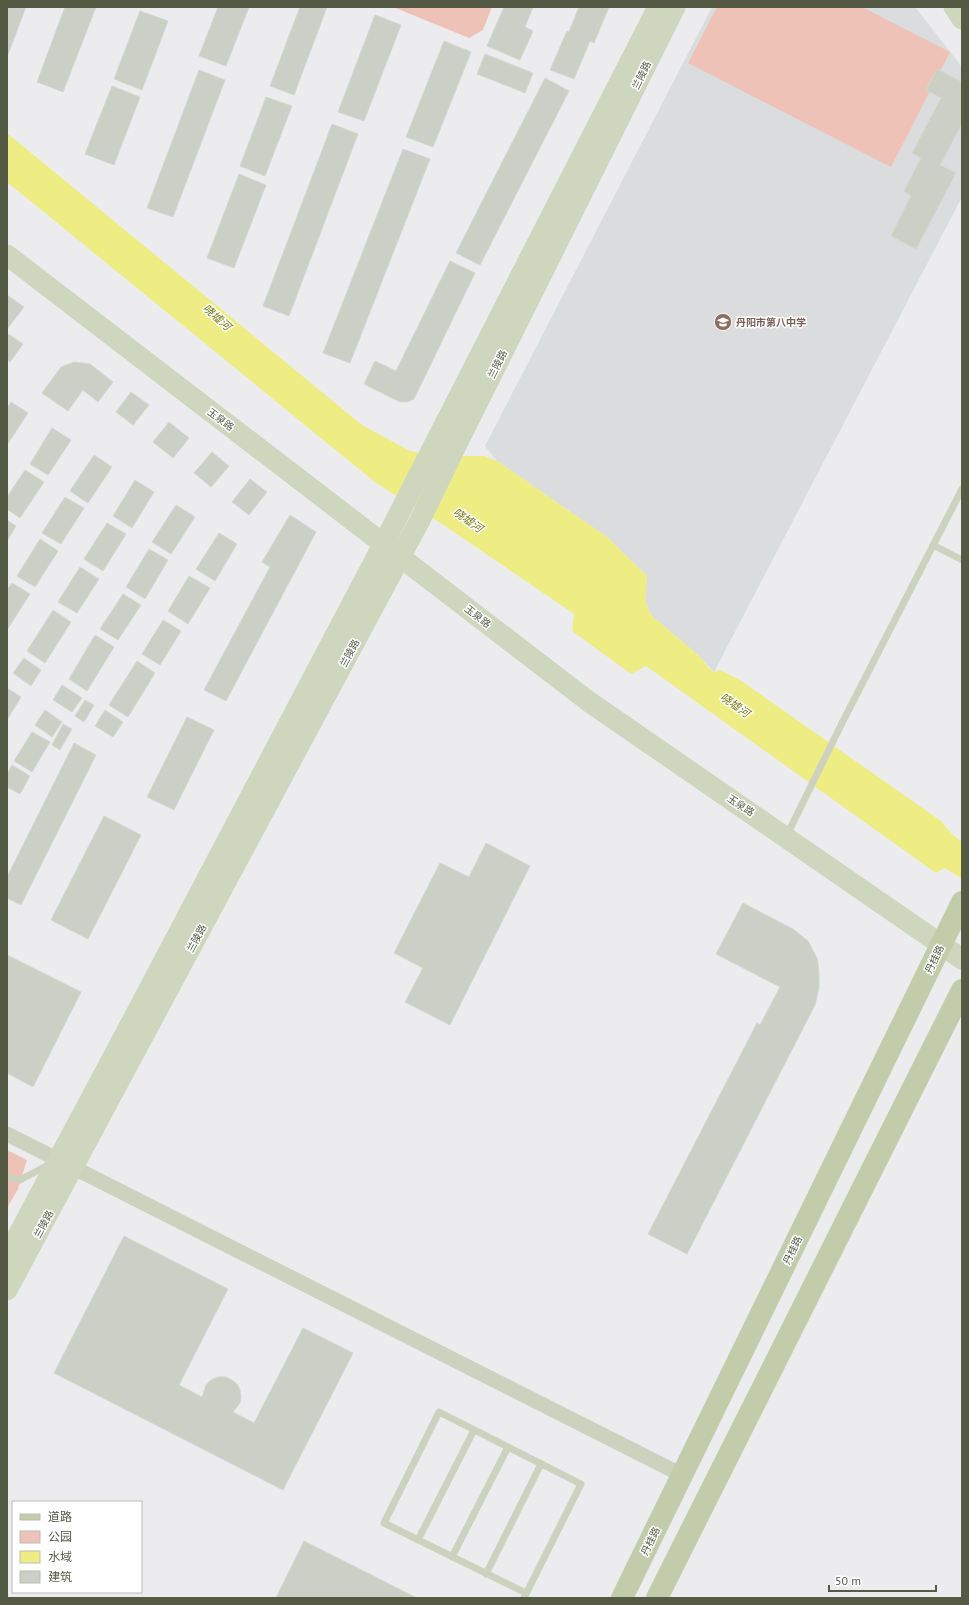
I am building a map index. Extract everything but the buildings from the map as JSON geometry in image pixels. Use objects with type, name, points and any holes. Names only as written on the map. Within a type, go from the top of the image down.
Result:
[{"type":"main road","name":"丹桂路","points":[[622,1598],[940,944],[959,909]]},
{"type":"main road","points":[[657,1598],[962,990]]},
{"type":"street","name":"兰陵路","points":[[7,1256],[66,1163],[420,520],[444,448],[658,7]]},
{"type":"street","name":"兰陵路","points":[[7,1290],[66,1163],[400,512],[444,448],[675,7]]},
{"type":"street","points":[[954,7],[962,19]]},
{"type":"street","name":"玉泉路","points":[[7,255],[588,701],[786,836],[962,959]]},
{"type":"street","points":[[7,1134],[682,1475]]},
{"type":"lane","points":[[786,836],[962,489]]},
{"type":"lane","points":[[933,545],[962,560]]},
{"type":"lane","points":[[7,1177],[20,1180],[66,1163]]},
{"type":"lane","points":[[439,1412],[508,1447],[581,1484],[525,1596],[486,1574],[384,1523],[439,1412]]},
{"type":"lane","points":[[418,1540],[474,1430]]},
{"type":"lane","points":[[452,1557],[508,1447]]},
{"type":"lane","points":[[486,1574],[541,1464]]},
{"type":"shaded area","name":"丹阳市第八中学","points":[[712,7],[915,7],[962,67],[962,197],[714,672],[698,655],[651,615],[645,601],[647,576],[607,537],[497,461],[485,446]]},
{"type":"green space","points":[[393,7],[492,7],[483,30],[469,38]]},
{"type":"green space","points":[[717,7],[862,7],[950,52],[891,167],[688,63]]},
{"type":"green space","points":[[7,1150],[27,1160],[18,1189],[7,1208]]},
{"type":"water","name":"哓墟河","points":[[7,133],[362,425],[410,451],[433,456],[484,456],[497,461],[607,537],[647,576],[645,601],[651,615],[698,655],[713,672],[720,670],[740,680],[941,821],[952,834],[962,842],[962,879],[945,868],[936,873],[646,666],[631,674],[572,631],[574,614],[442,524],[376,483],[7,182]]},
{"type":"place","name":"丹阳市第八中学","points":[[723,322]]}]
